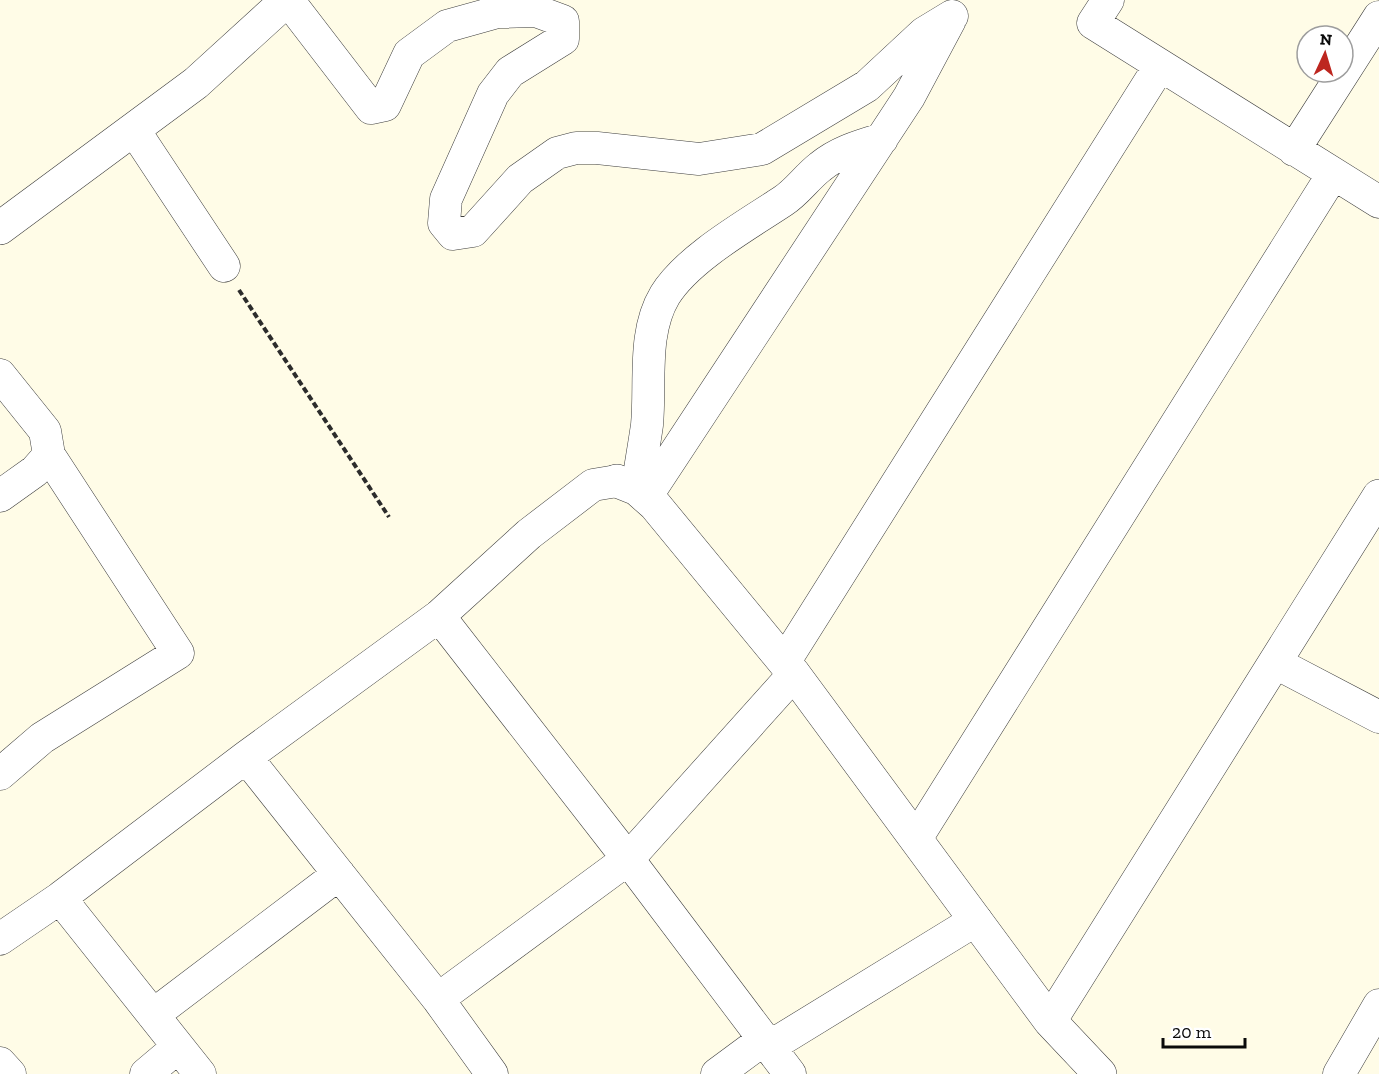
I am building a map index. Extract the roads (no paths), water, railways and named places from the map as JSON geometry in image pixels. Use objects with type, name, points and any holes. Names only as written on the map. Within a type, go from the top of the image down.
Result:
[{"type":"street","points":[[0,228],[196,83],[287,0],[371,108],[385,105],[409,54],[447,26],[497,12],[536,11],[563,21],[563,39],[510,72],[482,114],[446,200],[444,223],[453,234],[473,231],[520,179],[557,153],[576,148],[597,148],[699,159],[762,149],[867,86],[924,33],[958,8]]},
{"type":"street","points":[[1107,0],[1093,23],[1159,67],[1379,202]]},
{"type":"street","points":[[633,489],[882,139],[909,97],[958,8]]},
{"type":"street","points":[[1294,150],[1379,17]]},
{"type":"street","points":[[438,999],[628,859],[789,668],[1159,67]]},
{"type":"street","points":[[134,130],[224,266]]},
{"type":"street","points":[[633,489],[647,425],[649,348],[655,321],[665,296],[680,278],[711,250],[786,200],[825,162],[839,153],[882,139]]},
{"type":"street","points":[[916,839],[1333,174]]},
{"type":"street","points":[[0,375],[45,431],[48,455],[178,653],[42,738],[0,774]]},
{"type":"street","points":[[0,496],[35,471],[48,455]]},
{"type":"street","points":[[0,939],[60,898],[246,757],[440,616],[529,534],[593,485],[633,489],[789,668],[1050,1021],[1100,1074]]},
{"type":"street","points":[[1050,1021],[1379,496]]},
{"type":"street","points":[[440,616],[628,859],[790,1074]]},
{"type":"street","points":[[1276,663],[1379,717]]},
{"type":"street","points":[[246,757],[438,999],[492,1074]]},
{"type":"street","points":[[153,1015],[339,874]]},
{"type":"street","points":[[60,898],[200,1074]]},
{"type":"street","points":[[717,1074],[976,920]]},
{"type":"street","points":[[1345,1065],[1379,1005]]},
{"type":"street","points":[[1345,1065],[1379,1042]]},
{"type":"street","points":[[146,1074],[178,1047]]},
{"type":"street","points":[[0,1062],[10,1074]]}]
